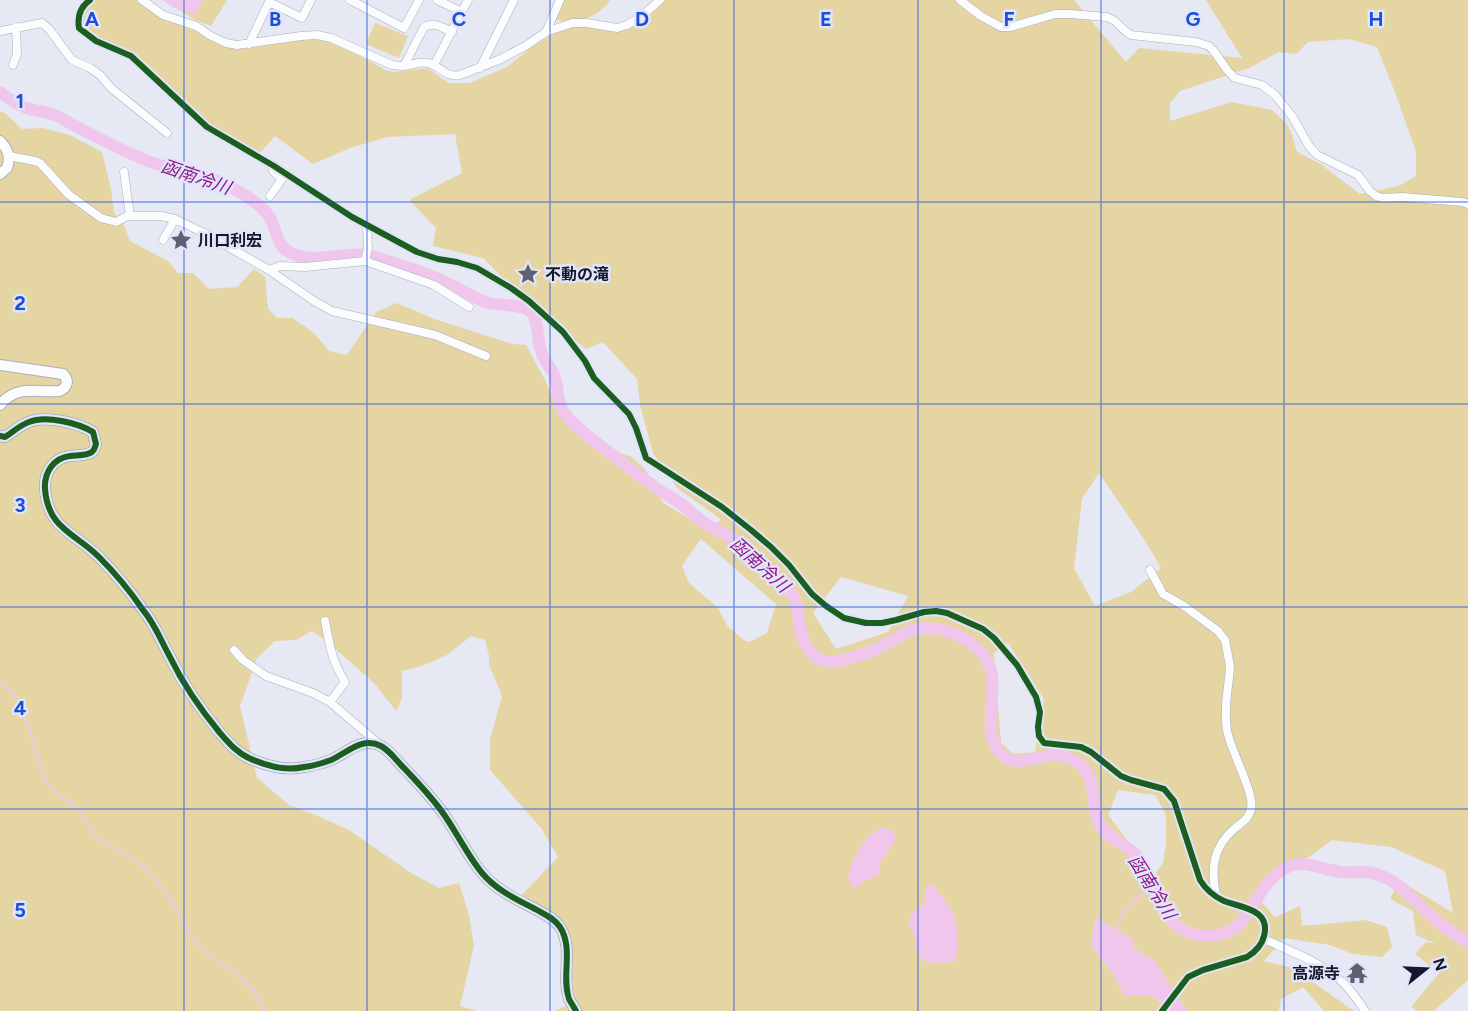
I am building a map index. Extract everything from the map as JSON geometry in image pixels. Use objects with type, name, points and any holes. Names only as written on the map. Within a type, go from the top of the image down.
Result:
[{"type":"street","points":[[90,0],[80,12],[79,28],[96,41],[130,56],[207,127],[274,166],[352,218],[417,252],[477,268],[529,301],[563,332],[585,361],[594,378],[628,414],[636,428],[646,458],[722,507],[751,530],[789,565],[812,594],[826,606],[844,618],[866,623],[882,623],[936,611],[947,613],[983,629],[994,638],[1017,665],[1036,697],[1040,712],[1038,727],[1044,743],[1082,747],[1121,776],[1164,789],[1174,801],[1200,880],[1206,890],[1223,900],[1255,912],[1264,920],[1265,933],[1261,945],[1253,954],[1188,977],[1162,1011]]},
{"type":"street","points":[[142,0],[163,15],[196,26],[226,43],[249,44],[317,35],[331,38],[392,65],[404,66],[419,62],[434,65],[454,76],[501,60],[546,32],[572,23],[617,28],[627,25],[642,16],[660,0]]},
{"type":"street","points":[[249,44],[270,1],[302,18],[311,0]]},
{"type":"street","points":[[350,0],[404,28],[419,0]]},
{"type":"street","points":[[437,0],[462,12]]},
{"type":"street","points":[[434,65],[468,0]]},
{"type":"street","points":[[480,68],[514,0]]},
{"type":"street","points":[[546,32],[560,0]]},
{"type":"street","points":[[960,0],[981,16],[1001,27],[1011,27],[1055,14],[1107,17],[1131,35],[1196,42],[1209,46],[1235,78],[1262,85],[1275,94],[1292,116],[1309,147],[1317,155],[1358,175],[1376,196],[1383,198],[1402,196],[1468,204]]},
{"type":"street","points":[[0,31],[42,23],[49,28],[72,60],[100,75],[111,88],[167,133]]},
{"type":"street","points":[[404,66],[424,27],[436,24],[452,32]]},
{"type":"street","points":[[13,65],[17,54],[16,27]]},
{"type":"street","points":[[0,141],[9,156],[7,168],[0,174]]},
{"type":"street","points":[[9,156],[40,163],[68,194],[101,218],[116,222],[129,216],[176,219],[269,270],[332,311],[435,335],[486,356]]},
{"type":"street","points":[[270,196],[282,179],[273,171],[274,166]]},
{"type":"street","points":[[124,172],[129,216]]},
{"type":"street","points":[[163,240],[176,219]]},
{"type":"street","points":[[365,261],[368,248],[367,225]]},
{"type":"street","points":[[269,270],[280,266],[305,267],[365,261],[434,285],[469,307]]},
{"type":"street","points":[[0,365],[63,374],[67,383],[59,392],[16,393],[6,398],[0,405]]},
{"type":"street","points":[[0,436],[5,437],[23,424],[40,419],[76,425],[93,432],[96,444],[91,452],[84,455],[67,456],[59,459],[50,467],[45,487],[50,510],[60,526],[98,555],[145,611],[184,684],[208,718],[239,753],[249,759],[272,766],[302,768],[330,760],[358,744],[369,742],[381,746]]},
{"type":"street","points":[[1150,570],[1162,594],[1184,606],[1218,631],[1225,640],[1230,658],[1225,720],[1227,734],[1249,790],[1252,807],[1248,818],[1224,839],[1215,856],[1213,878],[1216,896]]},
{"type":"street","points":[[325,621],[332,656],[345,682],[330,702]]},
{"type":"street","points":[[234,650],[243,660],[266,676],[313,693],[330,702],[392,755],[429,795],[490,882],[550,917],[560,927],[566,941],[569,999],[576,1011]]},
{"type":"street","points":[[1264,939],[1309,959],[1330,972],[1347,986],[1365,1011]]},
{"type":"shaded area","points":[[91,0],[142,0],[170,21],[206,35],[214,41],[235,45],[317,35],[385,70],[393,72],[427,68],[449,83],[470,83],[507,67],[532,47],[569,24],[630,26],[658,0],[1074,0],[1126,62],[1139,48],[1242,58],[1206,0],[1468,0],[1468,980],[1434,1011],[1418,1011],[1411,1007],[1439,973],[1415,954],[1426,942],[1436,944],[1416,935],[1413,911],[1390,899],[1399,880],[1453,913],[1445,871],[1391,847],[1332,840],[1258,898],[1275,917],[1300,906],[1302,926],[1366,920],[1387,927],[1392,947],[1382,957],[1353,954],[1330,945],[1284,938],[1264,961],[1293,968],[1354,1011],[1324,1011],[1303,987],[1281,999],[1279,1011],[1187,1011],[1155,961],[1134,949],[1096,918],[1091,943],[1112,971],[1124,994],[1154,996],[1168,1011],[555,1011],[575,1001],[563,922],[522,895],[558,857],[541,828],[490,770],[490,740],[502,696],[489,665],[485,640],[471,636],[447,655],[422,666],[402,671],[402,698],[396,711],[374,683],[312,631],[296,640],[275,641],[257,658],[240,706],[257,778],[289,805],[349,830],[411,873],[439,888],[459,883],[469,915],[474,946],[460,1006],[477,1011],[0,1011],[0,112],[5,113],[22,129],[43,128],[70,135],[102,152],[114,213],[122,220],[130,241],[168,261],[178,273],[193,273],[209,289],[237,287],[254,269],[265,277],[268,309],[277,318],[292,318],[313,332],[329,351],[347,355],[376,312],[397,303],[434,319],[512,344],[526,345],[545,380],[557,411],[586,443],[630,456],[645,469],[663,503],[711,531],[721,519],[677,488],[653,453],[640,405],[637,379],[603,342],[586,349],[529,304],[483,258],[433,246],[436,228],[409,200],[462,173],[455,134],[387,137],[350,148],[313,164],[275,136],[259,154],[212,127],[126,52],[94,36],[80,24],[85,4]],"holes":[[[1349,39],[1377,47],[1416,152],[1416,176],[1399,186],[1360,194],[1319,163],[1297,152],[1287,124],[1272,110],[1232,102],[1170,121],[1170,103],[1180,91],[1249,68],[1279,52],[1296,54],[1308,42]],[[1099,473],[1161,568],[1131,592],[1095,606],[1074,568],[1082,499]],[[701,539],[776,604],[767,633],[749,642],[744,640],[728,627],[718,608],[689,583],[682,566]],[[841,577],[908,596],[888,632],[836,649],[813,613]],[[1008,643],[1044,699],[1035,752],[1013,754],[1001,743],[994,653]],[[1118,790],[1155,795],[1166,815],[1163,863],[1154,875],[1108,815]]]},
{"type":"shaded area","points":[[163,0],[227,0],[211,26],[195,20]]},
{"type":"shaded area","points":[[163,0],[203,0],[196,15],[172,7]]},
{"type":"shaded area","points":[[562,0],[610,0],[599,12],[585,19],[554,20]]},
{"type":"shaded area","points":[[375,23],[408,36],[399,58],[366,44]]},
{"type":"shaded area","points":[[883,827],[891,830],[896,838],[880,863],[878,874],[856,888],[852,886],[848,877],[853,862],[865,841]]},
{"type":"shaded area","points":[[930,883],[953,912],[958,936],[956,962],[928,963],[921,958],[916,949],[916,940],[909,924],[909,918],[924,903],[926,889]]},
{"type":"shaded area","points":[[1096,917],[1134,940],[1134,949],[1155,961],[1187,1011],[1168,1011],[1154,996],[1124,995],[1112,971],[1091,943]]},
{"type":"waterway","name":"函南冷川","points":[[0,92],[22,106],[55,115],[144,159],[233,188],[265,211],[272,222],[280,244],[296,255],[313,258],[356,254],[375,257],[432,276],[485,302],[523,307],[528,310],[534,316],[541,351],[555,377],[559,401],[566,415],[584,433],[644,479],[703,522],[733,539],[782,582],[795,599],[806,646],[818,659],[839,661],[872,651],[907,632],[926,628],[956,634],[980,651],[992,673],[991,723],[996,747],[1002,755],[1017,761],[1059,755],[1075,761],[1084,768],[1091,783],[1097,817],[1103,830],[1138,857],[1162,907],[1175,924],[1185,931],[1199,936],[1214,936],[1235,928],[1241,923],[1274,876],[1293,865],[1305,864],[1336,871],[1381,875],[1403,889],[1437,921],[1468,942]]},
{"type":"waterway","points":[[0,680],[18,700],[44,779],[54,792],[80,812],[98,838],[141,864],[169,897],[191,934],[205,952],[234,972],[253,990],[265,1011]]},
{"type":"waterway","points":[[1116,933],[1123,912],[1152,884]]},
{"type":"cycle path","points":[[90,0],[80,12],[79,28],[96,41],[131,56],[207,127],[274,166],[352,217],[417,252],[477,268],[529,301],[563,332],[585,361],[594,378],[629,414],[646,458],[722,507],[751,530],[789,565],[812,594],[826,606],[844,618],[866,623],[882,623],[936,611],[947,613],[983,629],[994,638],[1017,665],[1036,697],[1040,712],[1039,736],[1044,743],[1081,747],[1091,752],[1121,776],[1164,789],[1174,801],[1202,884],[1220,899],[1259,915],[1265,927],[1262,942],[1253,953],[1188,977],[1162,1011]]},
{"type":"cycle path","points":[[0,436],[5,437],[29,422],[44,419],[71,423],[93,432],[96,444],[92,452],[64,457],[54,463],[48,472],[45,489],[51,513],[64,529],[99,557],[133,596],[147,615],[199,706],[220,733],[246,757],[284,768],[311,766],[331,760],[361,744],[374,743],[384,748],[436,803],[482,873],[507,894],[549,916],[560,927],[566,944],[567,990],[576,1011]]},
{"type":"place","name":"川口利宏","points":[[181,240]]},
{"type":"place","name":"不動の滝","points":[[528,274]]},
{"type":"place","name":"高源寺","points":[[1357,973]]}]
